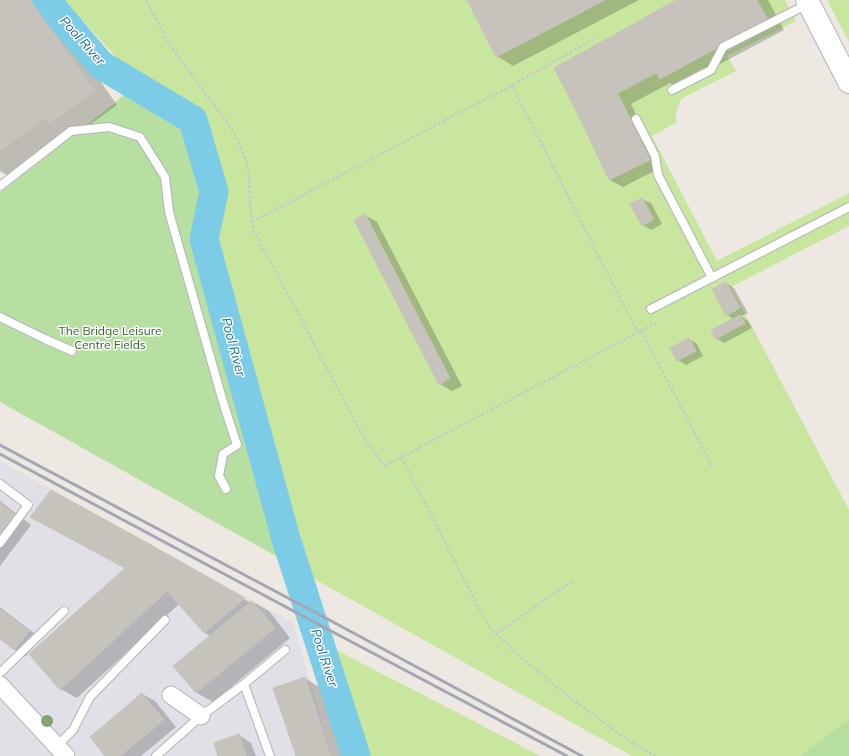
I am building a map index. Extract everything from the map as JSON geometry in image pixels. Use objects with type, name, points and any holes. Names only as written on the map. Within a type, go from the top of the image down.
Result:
[{"type":"street","points":[[807,2],[849,82]]},
{"type":"street","points":[[0,685],[61,751]]},
{"type":"street","points":[[171,695],[201,716]]},
{"type":"lane","points":[[672,90],[711,70],[723,47],[807,2]]},
{"type":"lane","points":[[636,119],[655,156],[658,174],[712,278]]},
{"type":"lane","points":[[0,186],[71,131],[109,127],[140,137],[165,177],[169,212],[223,402],[237,445],[223,454],[219,476],[226,489]]},
{"type":"lane","points":[[651,309],[849,207]]},
{"type":"lane","points":[[0,317],[72,351]]},
{"type":"lane","points":[[0,484],[28,505],[0,543]]},
{"type":"lane","points":[[0,673],[64,611]]},
{"type":"lane","points":[[61,751],[90,697],[165,620]]},
{"type":"lane","points":[[156,756],[201,716],[244,684],[285,650]]},
{"type":"lane","points":[[244,684],[270,756]]},
{"type":"path","points":[[146,0],[170,45],[230,125],[243,151],[247,163],[249,175],[250,210],[254,231],[364,438],[384,466],[658,322]]},
{"type":"path","points":[[252,222],[512,86],[596,38]]},
{"type":"path","points":[[512,86],[639,332],[712,466]]},
{"type":"path","points":[[400,457],[487,623],[496,634],[524,660],[578,703],[628,740],[655,756]]},
{"type":"path","points":[[496,634],[574,580]]},
{"type":"shaded area","points":[[0,461],[293,623],[332,756],[0,756]]},
{"type":"green space","points":[[64,0],[785,0],[796,21],[727,56],[736,71],[681,99],[675,117],[677,122],[652,136],[717,261],[849,193],[849,226],[731,287],[849,510],[849,719],[800,756],[632,756],[309,576],[206,251],[206,227],[218,188],[219,178],[218,160],[208,133],[202,123],[185,104],[163,87],[127,69]]},
{"type":"green space","points":[[827,0],[849,0],[849,42]]},
{"type":"green space","name":"The Bridge Leisure Centre Fields","points":[[126,93],[184,124],[207,190],[197,236],[285,561],[0,402],[0,192]]},
{"type":"green space","points":[[332,648],[540,756],[366,756],[352,717]]},
{"type":"green space","points":[[849,699],[849,756],[777,756]]},
{"type":"building","points":[[0,0],[30,0],[95,91],[50,123],[46,118],[0,150]]},
{"type":"building","points":[[467,0],[605,0],[496,57]]},
{"type":"building","points":[[676,0],[757,0],[768,20],[660,79],[630,26]]},
{"type":"building","points":[[630,26],[656,73],[578,114],[554,68]]},
{"type":"building","points":[[618,94],[650,160],[609,180],[578,114]]},
{"type":"building","points":[[642,198],[654,219],[642,226],[630,204]]},
{"type":"building","points":[[365,214],[450,378],[439,385],[354,220]]},
{"type":"building","points":[[726,282],[740,308],[726,316],[712,289]]},
{"type":"building","points":[[740,315],[745,323],[716,339],[711,330]]},
{"type":"building","points":[[689,338],[696,351],[677,361],[670,348]]},
{"type":"building","points":[[51,490],[151,545],[125,568],[30,517]]},
{"type":"building","points":[[0,503],[16,515],[0,536]]},
{"type":"building","points":[[151,545],[245,598],[204,633],[167,591],[60,690],[29,654]]},
{"type":"building","points":[[252,601],[275,628],[196,693],[173,666]]},
{"type":"building","points":[[0,609],[29,631],[14,650],[0,639]]},
{"type":"building","points":[[305,677],[331,756],[296,756],[273,688]]},
{"type":"building","points":[[142,693],[164,720],[120,756],[105,756],[90,737]]},
{"type":"building","points":[[239,734],[246,756],[218,756],[214,743]]},
{"type":"waterway","name":"Pool River","points":[[46,0],[101,65],[193,120],[214,192],[204,239],[286,539],[356,756]]},
{"type":"railway","points":[[0,445],[582,756]]},
{"type":"railway","points":[[0,454],[567,756]]}]
